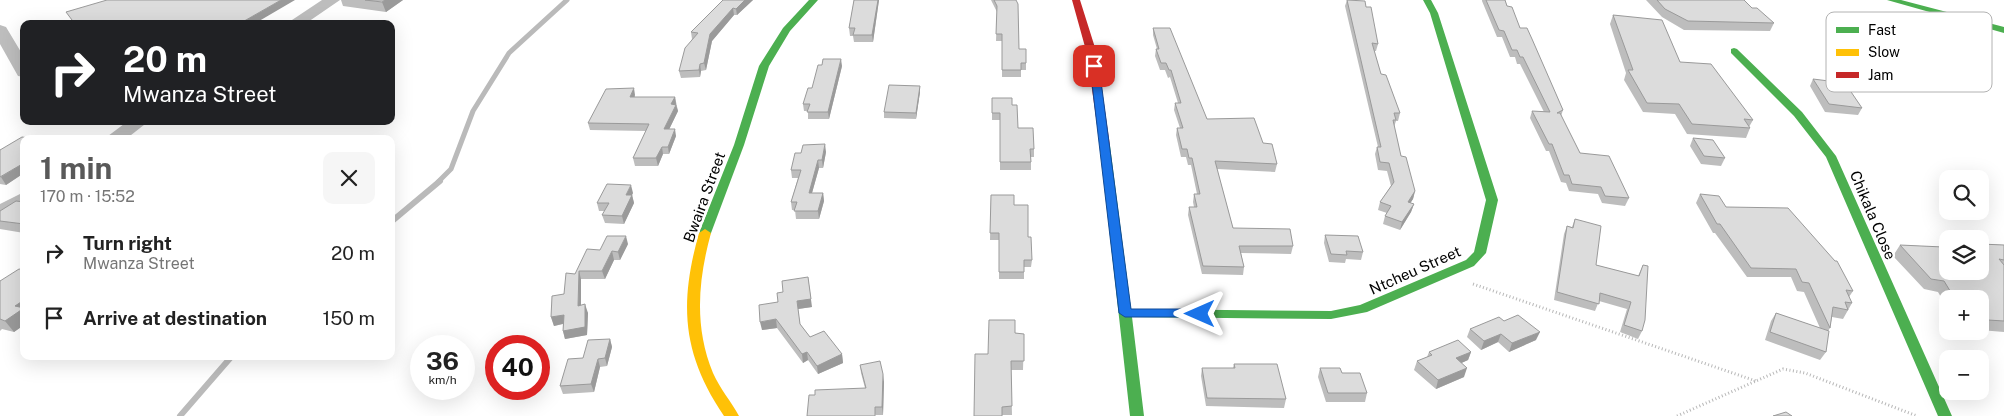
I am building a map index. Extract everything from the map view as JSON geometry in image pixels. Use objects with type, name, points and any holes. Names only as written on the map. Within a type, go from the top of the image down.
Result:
[{"type":"main road","name":"Bwaira Street","points":[[732,416],[720,403],[708,383],[701,362],[693,308],[697,259],[740,142],[764,65],[784,35],[814,0]]},
{"type":"main road","points":[[1076,0],[1085,20],[1098,85],[1137,416]]},
{"type":"main road","name":"Ntcheu Street","points":[[1125,313],[1331,315],[1363,309],[1470,263],[1480,253],[1492,200],[1434,13],[1427,0]]},
{"type":"main road","points":[[1891,0],[1936,12]]},
{"type":"main road","name":"Chikala Close","points":[[1734,51],[1775,90],[1822,143],[1831,156],[1945,416]]},
{"type":"street","points":[[300,20],[332,0]]},
{"type":"street","points":[[0,30],[20,65]]},
{"type":"street","points":[[120,135],[134,125]]},
{"type":"street","points":[[0,213],[20,200]]},
{"type":"path","points":[[1444,274],[1756,381]]},
{"type":"path","points":[[1678,416],[1783,369],[1805,373],[1917,416]]},
{"type":"building","points":[[107,0],[281,0],[246,20],[72,20],[66,12]]},
{"type":"building","points":[[365,0],[385,0],[382,2]]},
{"type":"building","points":[[723,0],[745,0],[736,9],[733,8],[710,34],[704,63],[700,64],[699,70],[679,71],[685,48],[698,33],[691,32]]},
{"type":"building","points":[[854,0],[878,0],[872,35],[853,35],[855,28],[849,28]]},
{"type":"building","points":[[994,0],[1016,0],[1018,4],[1019,49],[1026,49],[1026,63],[1021,63],[1021,70],[1002,70],[1002,34],[996,34],[997,6]]},
{"type":"building","points":[[1347,0],[1365,1],[1366,7],[1371,7],[1378,44],[1372,43],[1381,74],[1386,75],[1400,113],[1394,113],[1396,120],[1393,120],[1401,156],[1406,157],[1415,191],[1408,202],[1414,204],[1402,222],[1385,216],[1391,206],[1380,202],[1394,182],[1389,163],[1380,162],[1377,147],[1381,147]]},
{"type":"building","points":[[1486,0],[1505,0],[1507,6],[1512,7],[1520,28],[1527,28],[1563,110],[1557,113],[1560,113],[1580,153],[1609,156],[1629,198],[1605,196],[1601,187],[1572,184],[1569,175],[1564,175],[1552,144],[1549,144],[1532,111],[1550,112],[1523,57],[1520,57],[1517,50],[1512,50],[1504,31],[1499,30]]},
{"type":"building","points":[[1657,0],[1744,0],[1752,8],[1757,8],[1774,23],[1688,21],[1665,9]]},
{"type":"building","points":[[1613,15],[1662,20],[1680,62],[1711,64],[1753,120],[1744,119],[1750,128],[1692,124],[1679,104],[1647,103],[1628,70],[1633,70]]},
{"type":"building","points":[[1153,28],[1170,28],[1207,119],[1254,118],[1263,143],[1272,144],[1277,164],[1215,161],[1233,228],[1290,229],[1293,246],[1239,246],[1244,267],[1203,266],[1189,207],[1197,207],[1194,194],[1200,194],[1192,158],[1189,158],[1187,149],[1182,149],[1177,128],[1183,128],[1175,103],[1181,103],[1171,70],[1169,70],[1166,63],[1161,63],[1156,49],[1159,49]]},
{"type":"building","points":[[823,59],[841,59],[828,112],[807,112],[810,104],[803,104],[808,88],[812,88],[818,65],[822,65]]},
{"type":"building","points":[[1813,79],[1826,81],[1826,92],[1851,92],[1862,108],[1829,104]]},
{"type":"building","points":[[889,85],[920,86],[916,113],[884,112]]},
{"type":"building","points":[[634,88],[630,97],[675,97],[671,104],[676,105],[664,129],[675,129],[668,147],[662,147],[656,158],[633,158],[649,124],[588,123],[606,89]]},
{"type":"building","points":[[992,98],[1012,98],[1012,105],[1017,105],[1018,128],[1033,128],[1034,149],[1030,149],[1031,162],[1000,162],[1000,113],[992,113]]},
{"type":"building","points":[[20,138],[20,165],[0,177],[0,150]]},
{"type":"building","points":[[1693,138],[1713,140],[1725,158],[1704,156]]},
{"type":"building","points":[[825,144],[822,160],[818,160],[809,193],[823,193],[818,211],[794,211],[797,202],[791,202],[801,170],[791,170],[795,153],[801,153],[803,145]]},
{"type":"building","points":[[607,184],[631,185],[626,195],[632,195],[622,216],[602,215],[609,203],[597,203]]},
{"type":"building","points":[[1700,194],[1719,196],[1726,207],[1788,208],[1837,261],[1853,291],[1846,290],[1852,303],[1845,302],[1848,310],[1833,307],[1830,328],[1809,283],[1802,282],[1796,269],[1751,268],[1720,224],[1717,224]]},
{"type":"building","points":[[991,195],[1014,195],[1014,205],[1028,205],[1028,237],[1031,237],[1032,260],[1024,260],[1024,272],[999,272],[999,233],[990,233]]},
{"type":"building","points":[[16,201],[20,202],[20,224],[0,221],[0,211]]},
{"type":"building","points":[[1575,219],[1601,226],[1596,265],[1639,276],[1643,265],[1648,266],[1645,320],[1642,331],[1624,325],[1631,302],[1600,293],[1599,304],[1557,292],[1567,226],[1573,228]]},
{"type":"building","points":[[1325,235],[1358,236],[1363,252],[1346,251],[1347,255],[1331,254]]},
{"type":"building","points":[[607,236],[626,236],[618,252],[612,251],[602,271],[579,271],[578,306],[585,304],[585,327],[563,331],[564,315],[551,317],[552,296],[564,294],[566,273],[575,274],[587,249],[600,250]]},
{"type":"building","points":[[1989,244],[2004,245],[2004,260],[1999,259],[2004,265],[2004,321],[1989,320],[1989,290],[1950,290],[1944,281],[1931,279],[1900,245],[1939,247],[1939,280],[1989,280]]},
{"type":"building","points":[[20,269],[20,303],[15,306],[20,307],[20,311],[5,321],[0,319],[0,281]]},
{"type":"building","points":[[808,277],[811,299],[797,301],[800,324],[810,337],[824,331],[842,354],[817,366],[807,352],[802,354],[776,319],[760,322],[759,305],[778,302],[777,293],[783,292],[782,281]]},
{"type":"building","points":[[1776,313],[1829,331],[1826,352],[1770,332]]},
{"type":"building","points":[[1518,315],[1540,332],[1512,343],[1501,334],[1484,341],[1470,329],[1499,317],[1504,321]]},
{"type":"building","points":[[989,320],[1015,320],[1015,333],[1024,334],[1024,361],[1011,361],[1012,406],[1002,407],[1002,416],[974,416],[975,354],[988,354]]},
{"type":"building","points":[[610,339],[605,358],[598,359],[591,384],[560,386],[568,359],[583,358],[588,340]]},
{"type":"building","points":[[1458,340],[1471,352],[1456,358],[1467,368],[1438,380],[1417,361],[1432,355],[1429,352]]},
{"type":"building","points":[[880,361],[883,374],[882,407],[875,407],[875,416],[807,416],[809,395],[815,395],[815,390],[866,388],[860,365]]},
{"type":"building","points":[[1234,364],[1277,364],[1286,399],[1207,398],[1202,368],[1235,368]]},
{"type":"building","points":[[1320,368],[1340,368],[1342,373],[1360,373],[1367,393],[1328,393]]},
{"type":"building","points":[[1786,412],[1792,416],[1773,416]]},
{"type":"waterway","points":[[438,182],[451,169],[473,111],[509,53],[567,0]]},
{"type":"waterway","points":[[395,219],[440,181]]},
{"type":"waterway","points":[[180,416],[229,360]]},
{"type":"traffic: fast","points":[[705,233],[739,145],[764,66],[786,30],[814,0]]},
{"type":"traffic: fast","points":[[1125,313],[1331,315],[1363,309],[1470,263],[1480,253],[1492,200],[1434,13],[1427,0]]},
{"type":"traffic: fast","points":[[1891,0],[1936,12]]},
{"type":"traffic: fast","points":[[1992,27],[2004,30]]},
{"type":"traffic: fast","points":[[1734,51],[1798,114],[1831,156],[1945,416]]},
{"type":"traffic: fast","points":[[1105,146],[1137,416]]},
{"type":"traffic: slow","points":[[705,233],[694,281],[695,329],[699,352],[707,374],[732,416]]},
{"type":"traffic: jam","points":[[1076,0],[1092,54],[1105,146]]},
{"type":"route","points":[[1094,66],[1098,85],[1125,313],[1200,314]]}]
